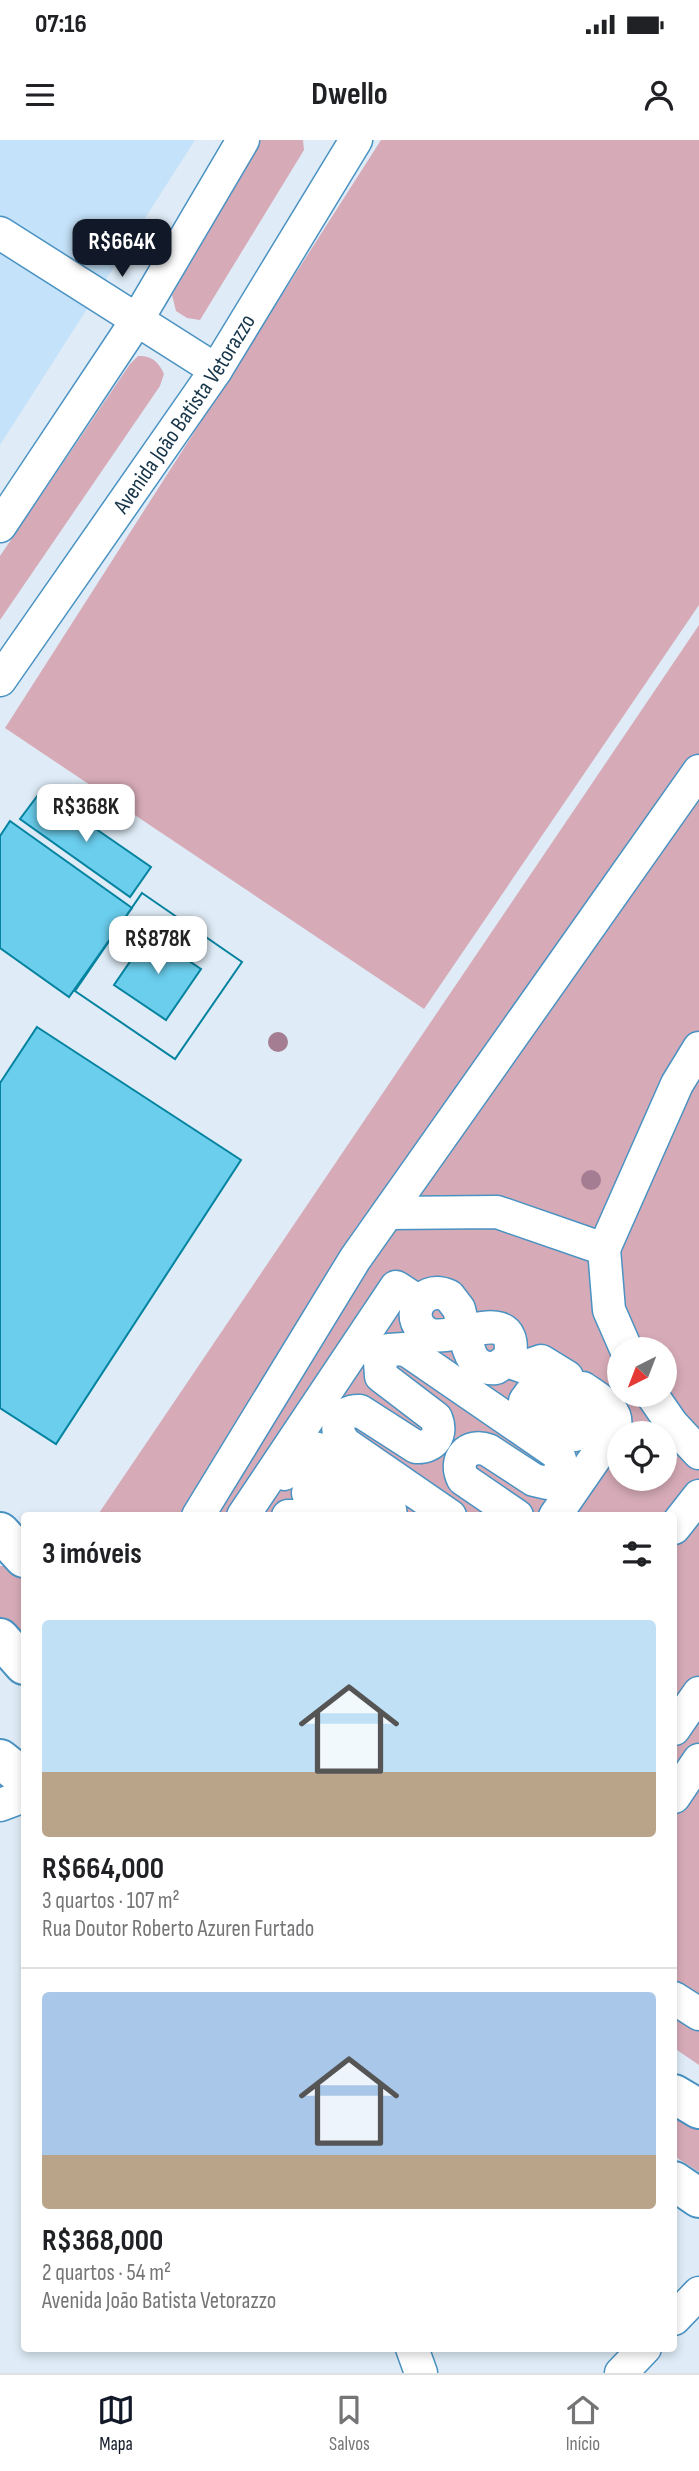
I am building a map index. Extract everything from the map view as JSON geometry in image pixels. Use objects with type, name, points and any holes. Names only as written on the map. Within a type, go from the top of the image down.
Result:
[{"type":"main road","points":[[0,1638],[21,1662]]},
{"type":"main road","points":[[0,1759],[21,1775]]},
{"type":"main road","points":[[677,2096],[699,2109]]},
{"type":"main road","points":[[677,2183],[699,2198]]},
{"type":"street","points":[[0,526],[137,320],[243,140]]},
{"type":"street","name":"Avenida João Batista Vetorazzo","points":[[0,680],[216,370],[356,140]]},
{"type":"street","points":[[0,233],[216,370]]},
{"type":"street","points":[[200,1512],[355,1259],[699,771]]},
{"type":"street","points":[[621,1337],[609,1310],[604,1249],[677,1084],[699,1048]]},
{"type":"street","points":[[388,1213],[498,1212],[604,1249]]},
{"type":"street","points":[[355,1259],[407,1295],[433,1292],[449,1296],[459,1309],[469,1353],[480,1367],[496,1368],[507,1361],[524,1367],[541,1361],[567,1377],[556,1393],[539,1381],[525,1401],[575,1435],[589,1414],[573,1403],[583,1388],[609,1407],[614,1416],[613,1432],[558,1512]]},
{"type":"street","points":[[246,1512],[407,1295]]},
{"type":"street","points":[[444,1512],[347,1446],[339,1436],[337,1430],[340,1418],[346,1413],[360,1410],[416,1447],[424,1447],[436,1439],[439,1432],[436,1418],[381,1376],[380,1362],[389,1350],[404,1349],[411,1353],[558,1454],[561,1468],[558,1475],[547,1483],[534,1480],[481,1447],[466,1452],[461,1458],[460,1472],[463,1479],[511,1512]]},
{"type":"street","points":[[660,1407],[699,1453]]},
{"type":"street","points":[[258,1512],[300,1451],[311,1448],[323,1451],[349,1468],[337,1486],[320,1474],[307,1493],[335,1512]]},
{"type":"street","points":[[365,1512],[369,1506],[354,1496],[364,1480],[388,1497],[390,1512]]},
{"type":"street","points":[[677,1524],[699,1496]]},
{"type":"street","points":[[677,1725],[699,1693]]},
{"type":"street","points":[[677,1793],[699,1760]]},
{"type":"street","points":[[0,1805],[21,1797]]},
{"type":"street","points":[[677,2316],[699,2293]]},
{"type":"street","points":[[413,2352],[421,2373]]},
{"type":"street","points":[[621,2373],[641,2352]]},
{"type":"shaded area","points":[[0,140],[195,140],[0,445]]},
{"type":"shaded area","points":[[261,140],[303,140],[304,150],[200,320],[187,318],[176,311],[172,295]]},
{"type":"shaded area","points":[[381,140],[699,140],[699,605],[424,1009],[5,728]]},
{"type":"shaded area","points":[[138,356],[151,358],[160,366],[164,374],[160,386],[0,620],[0,556]]},
{"type":"shaded area","points":[[699,625],[699,2065],[677,2050],[677,1512],[100,1512]]},
{"type":"shaded area","points":[[0,1566],[13,1566],[21,1576],[21,1644],[0,1620]]},
{"type":"shaded area","points":[[677,2116],[699,2130],[699,2172],[677,2158]]},
{"type":"building","points":[[41,791],[151,867],[130,897],[20,819]]},
{"type":"building","points":[[10,821],[132,908],[69,997],[0,948],[0,836]]},
{"type":"building","points":[[142,893],[242,962],[175,1059],[75,991]],"holes":[[[149,934],[201,969],[166,1020],[114,985]]]},
{"type":"building","points":[[142,893],[242,962],[175,1059],[75,991]]},
{"type":"building","points":[[37,1027],[241,1160],[56,1444],[0,1408],[0,1083]]}]
